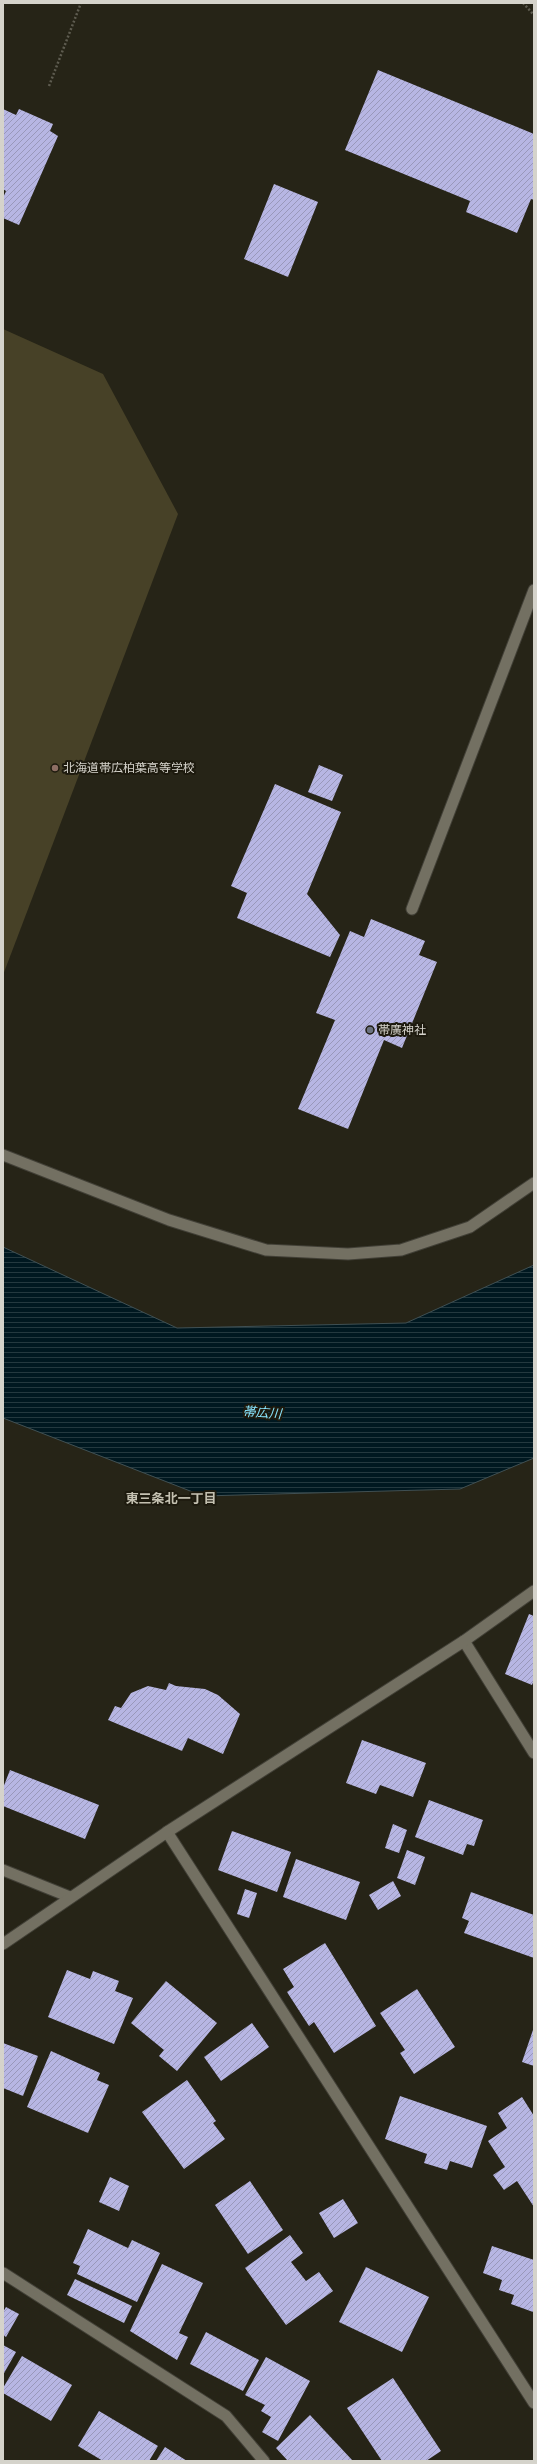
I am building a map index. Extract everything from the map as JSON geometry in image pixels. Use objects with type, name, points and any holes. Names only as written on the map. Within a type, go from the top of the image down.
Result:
[{"type":"street","points":[[412,909],[534,590]]},
{"type":"street","points":[[3,1155],[169,1220],[266,1250],[348,1254],[401,1250],[470,1227],[534,1183]]},
{"type":"street","points":[[3,1944],[167,1832],[464,1641],[534,1591]]},
{"type":"street","points":[[464,1641],[534,1753]]},
{"type":"street","points":[[167,1832],[534,2403]]},
{"type":"street","points":[[3,1870],[70,1897]]},
{"type":"street","points":[[3,2273],[226,2416],[264,2461]]},
{"type":"path","points":[[49,86],[81,3]]},
{"type":"path","points":[[523,3],[534,15]]},
{"type":"shaded area","name":"北海道帯広柏葉高等学校","points":[[3,329],[103,374],[178,514],[3,975]]},
{"type":"water","name":"帯広川","points":[[3,1247],[177,1328],[406,1323],[534,1265],[534,1458],[460,1489],[203,1496],[3,1418]]},
{"type":"building","points":[[378,70],[534,134],[534,200],[531,199],[517,233],[466,212],[470,201],[345,150]]},
{"type":"building","points":[[3,109],[16,115],[19,109],[53,124],[50,131],[58,136],[19,225],[3,218],[3,198],[6,191],[3,189]]},
{"type":"building","points":[[274,184],[318,202],[288,277],[244,259]]},
{"type":"building","points":[[319,765],[343,775],[332,801],[308,792]]},
{"type":"building","points":[[275,784],[341,812],[307,894],[340,935],[330,957],[237,918],[247,893],[231,886]]},
{"type":"building","name":"帯廣神社","points":[[371,919],[425,941],[419,955],[437,962],[402,1048],[384,1040],[348,1129],[298,1109],[335,1020],[316,1013],[350,931],[364,937]]},
{"type":"building","points":[[529,1614],[534,1616],[534,1680],[532,1685],[505,1674]]},
{"type":"building","points":[[169,1683],[176,1686],[205,1689],[218,1695],[240,1714],[223,1754],[188,1738],[182,1751],[108,1720],[115,1706],[121,1708],[131,1693],[148,1686],[166,1690]]},
{"type":"building","points":[[362,1740],[426,1763],[413,1797],[380,1785],[376,1794],[346,1783]]},
{"type":"building","points":[[10,1770],[99,1805],[85,1839],[3,1806],[3,1788]]},
{"type":"building","points":[[429,1800],[483,1820],[474,1846],[467,1844],[463,1855],[415,1837]]},
{"type":"building","points":[[393,1824],[407,1830],[399,1853],[385,1848]]},
{"type":"building","points":[[232,1831],[291,1852],[277,1892],[218,1870]]},
{"type":"building","points":[[407,1850],[425,1857],[415,1885],[397,1878]]},
{"type":"building","points":[[296,1859],[360,1882],[346,1920],[283,1897]]},
{"type":"building","points":[[393,1881],[401,1896],[378,1910],[369,1895]]},
{"type":"building","points":[[245,1889],[257,1893],[249,1918],[237,1914]]},
{"type":"building","points":[[471,1892],[534,1915],[534,1958],[464,1933],[469,1921],[462,1918]]},
{"type":"building","points":[[325,1943],[376,2026],[334,2053],[314,2022],[309,2026],[287,1992],[294,1987],[283,1969]]},
{"type":"building","points":[[67,1970],[90,1979],[93,1971],[119,1981],[115,1991],[133,1998],[114,2044],[48,2017]]},
{"type":"building","points":[[166,1981],[217,2023],[177,2071],[159,2056],[164,2050],[131,2023]]},
{"type":"building","points":[[417,1989],[455,2047],[414,2074],[400,2053],[405,2050],[380,2013]]},
{"type":"building","points":[[252,2023],[269,2047],[221,2081],[204,2057]]},
{"type":"building","points":[[534,2027],[534,2066],[522,2062]]},
{"type":"building","points":[[3,2043],[38,2056],[23,2096],[3,2088]]},
{"type":"building","points":[[51,2051],[100,2073],[97,2080],[109,2085],[88,2133],[27,2107]]},
{"type":"building","points":[[187,2080],[216,2121],[213,2123],[225,2139],[184,2169],[142,2112]]},
{"type":"building","points":[[400,2096],[487,2126],[472,2168],[450,2161],[447,2170],[424,2163],[427,2154],[385,2139]]},
{"type":"building","points":[[522,2097],[534,2116],[534,2207],[517,2181],[504,2190],[493,2175],[505,2167],[488,2141],[507,2128],[498,2113]]},
{"type":"building","points":[[110,2177],[129,2186],[119,2211],[99,2202]]},
{"type":"building","points":[[250,2181],[283,2230],[248,2254],[215,2205]]},
{"type":"building","points":[[343,2199],[358,2223],[334,2238],[319,2213]]},
{"type":"building","points":[[88,2229],[128,2248],[132,2240],[160,2253],[137,2302],[77,2274],[80,2266],[73,2263]]},
{"type":"building","points":[[290,2235],[303,2253],[291,2262],[306,2281],[319,2272],[333,2291],[286,2325],[245,2268]]},
{"type":"building","points":[[492,2246],[534,2260],[533,2312],[511,2304],[514,2295],[499,2290],[502,2280],[483,2273]]},
{"type":"building","points":[[162,2264],[203,2283],[179,2333],[188,2337],[177,2360],[130,2331]]},
{"type":"building","points":[[366,2267],[429,2297],[402,2352],[339,2322]]},
{"type":"building","points":[[75,2279],[132,2306],[124,2323],[67,2295]]},
{"type":"building","points":[[6,2307],[19,2314],[6,2337],[3,2335],[3,2312]]},
{"type":"building","points":[[206,2332],[259,2360],[243,2391],[190,2364]]},
{"type":"building","points":[[3,2345],[16,2352],[3,2375]]},
{"type":"building","points":[[22,2356],[72,2385],[51,2421],[3,2393],[3,2388]]},
{"type":"building","points":[[266,2357],[310,2381],[278,2441],[262,2432],[271,2417],[261,2411],[265,2405],[245,2395]]},
{"type":"building","points":[[393,2378],[441,2451],[426,2461],[382,2461],[347,2408]]},
{"type":"building","points":[[99,2411],[158,2446],[149,2461],[103,2461],[78,2446]]},
{"type":"building","points":[[310,2415],[353,2461],[288,2461],[276,2448]]},
{"type":"building","points":[[165,2447],[187,2461],[156,2461]]},
{"type":"place","name":"北海道帯広柏葉高等学校","points":[[55,768]]},
{"type":"place","name":"帯廣神社","points":[[370,1030]]},
{"type":"district","name":"東三条北一丁目","points":[[171,1499]]}]
